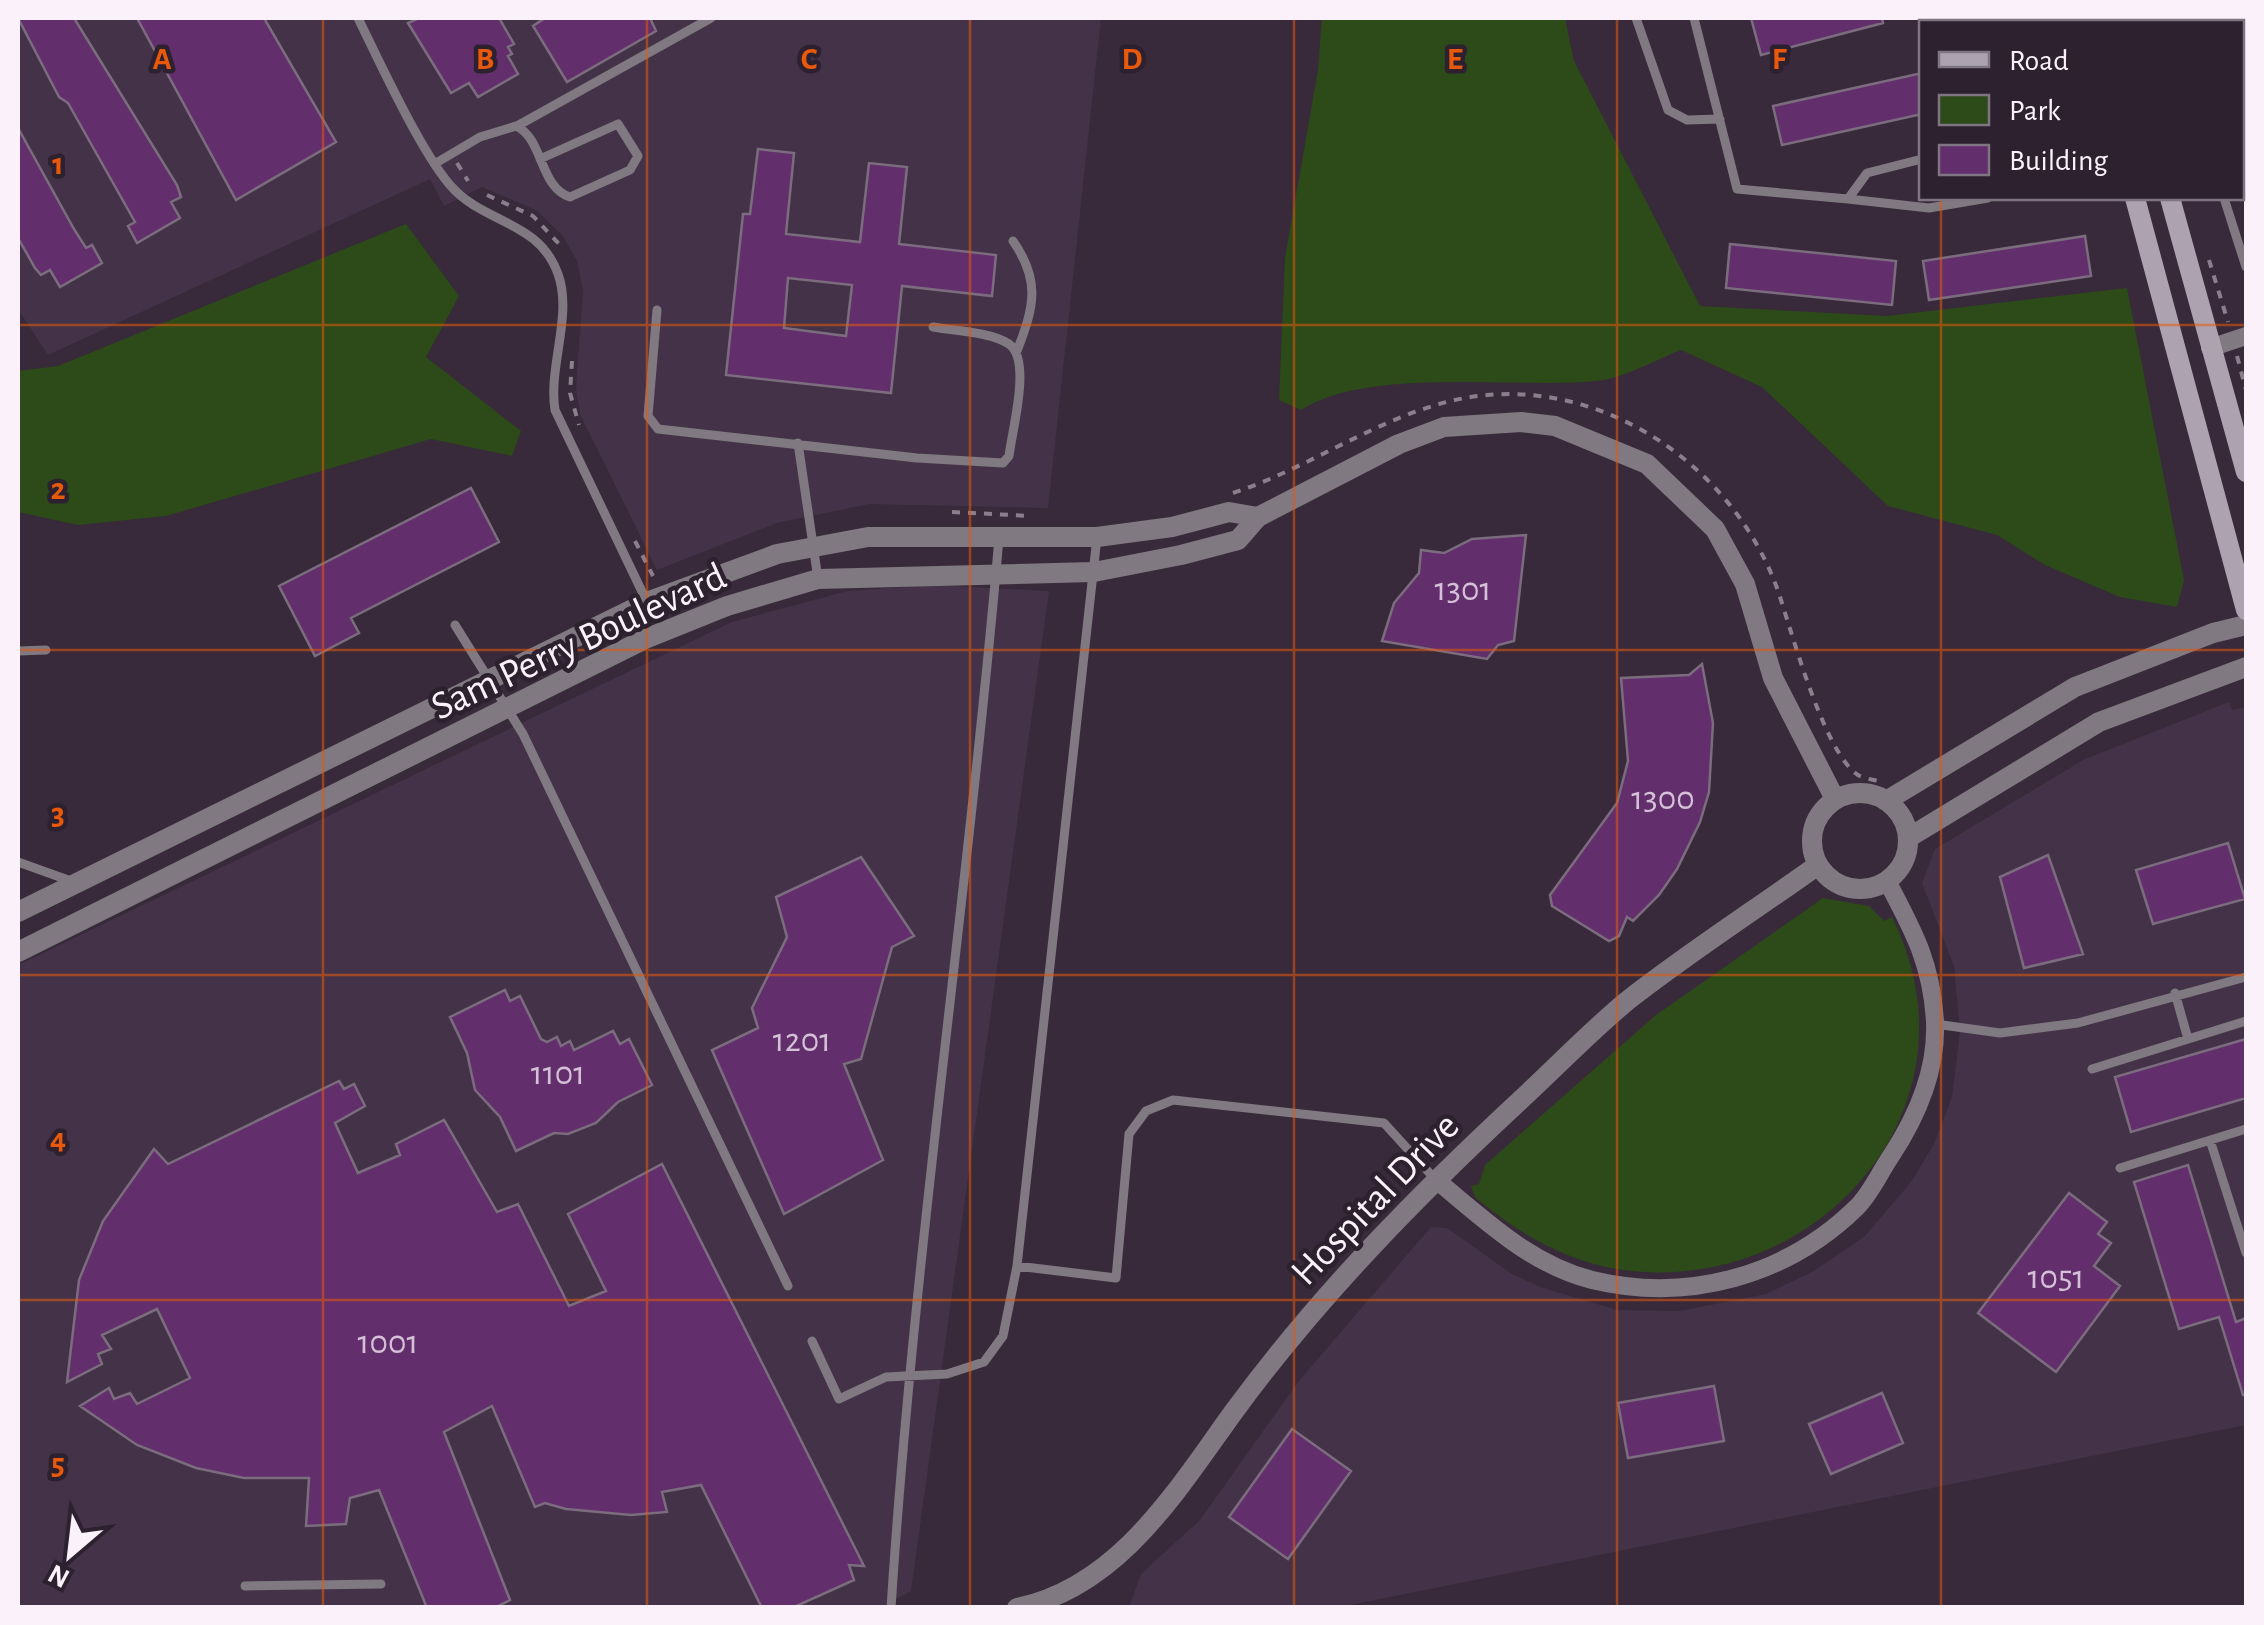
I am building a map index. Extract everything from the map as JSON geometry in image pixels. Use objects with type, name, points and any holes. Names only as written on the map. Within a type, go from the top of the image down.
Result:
[{"type":"main road","points":[[2137,200],[2246,610]]},
{"type":"main road","points":[[2171,200],[2246,472]]},
{"type":"street","points":[[2210,348],[2240,338]]},
{"type":"street","name":"Sam Perry Boulevard","points":[[18,952],[645,639],[727,606],[818,579],[996,571],[1094,572],[1238,540],[1258,516],[1399,444],[1444,427],[1540,424],[1618,448],[1658,472],[1716,529],[1745,584],[1773,678],[1835,799]]},
{"type":"street","name":"Sam Perry Boulevard","points":[[18,912],[647,602],[761,559],[868,538],[1097,537],[1172,526],[1229,512],[1258,516]]},
{"type":"street","points":[[1886,801],[2075,687],[2212,633],[2246,625]]},
{"type":"street","points":[[1908,838],[2032,758],[2099,722],[2246,667]]},
{"type":"street","points":[[1865,793],[1886,801],[1902,818],[1908,838],[1905,859],[1887,881],[1857,889],[1828,878],[1812,851],[1815,821],[1835,799],[1865,793]]},
{"type":"street","name":"Hospital Drive","points":[[1017,1608],[1040,1602],[1091,1576],[1150,1526],[1318,1305],[1434,1179],[1627,1002],[1818,866]]},
{"type":"street","points":[[1434,1179],[1514,1245],[1572,1273],[1611,1284],[1670,1289],[1741,1277],[1798,1253],[1859,1205],[1908,1131],[1928,1080],[1935,1024],[1923,948],[1887,881]]},
{"type":"lane","points":[[358,18],[447,182],[471,204],[522,228],[550,256],[560,278],[561,301],[553,394],[556,410],[647,602]]},
{"type":"lane","points":[[436,163],[480,138],[516,126],[711,18]]},
{"type":"lane","points":[[1636,18],[1668,110],[1687,120],[1720,119]]},
{"type":"lane","points":[[1694,18],[1737,188],[1929,208],[1976,200]]},
{"type":"lane","points":[[516,126],[526,132],[556,190],[570,197],[630,170],[638,156],[618,124],[540,159]]},
{"type":"lane","points":[[1848,199],[1868,173],[1919,160]]},
{"type":"lane","points":[[2225,200],[2246,267]]},
{"type":"lane","points":[[657,310],[650,423],[658,429],[997,466],[1008,456],[1022,367],[1017,351],[1033,292],[1030,266],[1013,241]]},
{"type":"lane","points":[[934,326],[1006,342],[1017,351]]},
{"type":"lane","points":[[798,443],[810,548],[818,579]]},
{"type":"lane","points":[[892,1608],[910,1374],[1000,536]]},
{"type":"lane","points":[[812,1342],[840,1399],[886,1377],[947,1374],[984,1362],[1002,1336],[1017,1266],[1097,537]]},
{"type":"lane","points":[[456,625],[506,708],[593,874],[788,1286]]},
{"type":"lane","points":[[18,651],[46,650]]},
{"type":"lane","points":[[18,862],[48,870],[76,884]]},
{"type":"lane","points":[[1935,1024],[2000,1034],[2078,1023],[2175,993],[2246,977]]},
{"type":"lane","points":[[2175,993],[2188,1039]]},
{"type":"lane","points":[[2092,1069],[2246,1021]]},
{"type":"lane","points":[[1017,1266],[1116,1278],[1129,1134],[1146,1111],[1174,1100],[1384,1123],[1434,1179]]},
{"type":"lane","points":[[2120,1168],[2246,1129]]},
{"type":"lane","points":[[2210,1140],[2246,1253]]},
{"type":"lane","points":[[246,1586],[381,1584]]},
{"type":"path","points":[[2206,250],[2240,338],[2246,390]]},
{"type":"path","points":[[1231,493],[1266,482],[1428,406],[1489,395],[1551,400],[1610,413],[1658,438],[1698,468],[1738,513],[1777,588],[1800,669],[1846,761],[1858,775],[1882,782],[1896,776]]},
{"type":"path","points":[[952,512],[1038,516]]},
{"type":"shaded area","points":[[18,18],[1101,18],[1048,508],[869,504],[777,523],[657,570],[580,414],[576,389],[583,290],[577,261],[563,236],[536,210],[482,187],[444,206],[430,179],[48,355],[18,309]]},
{"type":"shaded area","points":[[930,585],[1049,591],[911,1591],[880,1608],[18,1608],[18,965],[732,622],[848,591]]},
{"type":"shaded area","points":[[2229,702],[2232,710],[2246,707],[2246,1425],[1340,1607],[1129,1608],[1141,1574],[1200,1520],[1298,1382],[1431,1227],[1447,1228],[1512,1274],[1540,1287],[1617,1310],[1680,1311],[1766,1294],[1814,1271],[1865,1236],[1911,1182],[1934,1144],[1952,1097],[1960,1031],[1954,966],[1922,883],[1935,849],[2083,760]]},
{"type":"green space","points":[[1322,18],[1565,18],[1574,61],[1700,306],[1887,316],[2127,288],[2184,580],[2177,607],[2120,597],[2045,565],[1997,535],[1888,506],[1762,387],[1681,350],[1606,380],[1403,384],[1330,396],[1301,410],[1279,400],[1285,258],[1318,70]]},
{"type":"green space","points":[[406,224],[459,296],[426,357],[521,431],[512,456],[431,439],[166,516],[78,525],[18,512],[18,371],[58,366]]},
{"type":"green space","points":[[1823,898],[1869,906],[1884,921],[1892,917],[1916,987],[1917,1055],[1900,1118],[1867,1173],[1820,1219],[1762,1252],[1695,1270],[1623,1270],[1582,1260],[1544,1244],[1475,1197],[1471,1186],[1479,1184],[1485,1165],[1656,1015]]},
{"type":"building","points":[[18,18],[74,18],[177,185],[181,197],[171,202],[180,218],[137,243],[128,226],[135,222],[68,103],[59,97]]},
{"type":"building","points":[[137,18],[264,18],[336,142],[236,200]]},
{"type":"building","points":[[419,18],[499,18],[514,44],[508,47],[512,54],[508,56],[518,74],[478,97],[469,83],[451,93],[408,23]]},
{"type":"building","points":[[545,18],[650,18],[656,31],[567,82],[533,26]]},
{"type":"building","points":[[1751,18],[1882,18],[1883,23],[1761,55]]},
{"type":"building","points":[[1919,74],[1919,115],[1782,145],[1773,106]]},
{"type":"building","points":[[18,128],[74,229],[86,248],[92,245],[102,263],[60,287],[50,270],[41,275],[35,268],[18,238]]},
{"type":"building","points":[[758,149],[794,153],[786,234],[860,242],[869,163],[907,167],[899,244],[996,255],[992,296],[902,286],[891,393],[726,375],[743,214],[750,214]],"holes":[[[788,278],[852,285],[846,336],[784,328]]]},
{"type":"building","points":[[2085,236],[2091,276],[1929,300],[1923,261]]},
{"type":"building","points":[[1730,244],[1896,261],[1892,305],[1726,288]]},
{"type":"building","points":[[471,488],[499,542],[351,618],[359,633],[315,656],[279,586]]},
{"type":"building","points":[[1526,535],[1514,641],[1498,645],[1487,659],[1382,641],[1394,603],[1419,573],[1421,550],[1444,553],[1472,539]]},
{"type":"building","points":[[1702,664],[1713,723],[1709,792],[1700,822],[1659,895],[1633,921],[1627,917],[1619,936],[1609,941],[1552,906],[1550,895],[1617,803],[1628,761],[1621,678],[1689,675]]},
{"type":"building","points":[[2228,843],[2245,899],[2153,924],[2136,870]]},
{"type":"building","points":[[2048,855],[2083,954],[2024,968],[2000,877]]},
{"type":"building","points":[[861,857],[914,936],[892,947],[861,1059],[844,1064],[883,1160],[784,1214],[712,1050],[758,1028],[752,1008],[787,937],[776,897]]},
{"type":"building","points":[[505,990],[510,1001],[520,996],[541,1039],[547,1042],[557,1037],[561,1046],[570,1041],[574,1050],[613,1031],[620,1044],[629,1039],[652,1085],[618,1102],[596,1123],[568,1134],[554,1133],[516,1151],[500,1117],[475,1090],[467,1053],[450,1017]]},
{"type":"building","points":[[2246,1039],[2246,1098],[2131,1132],[2115,1077]]},
{"type":"building","points":[[339,1081],[344,1089],[354,1084],[365,1106],[335,1123],[358,1173],[400,1155],[396,1144],[444,1120],[497,1212],[518,1204],[569,1306],[606,1291],[568,1214],[662,1164],[864,1566],[849,1565],[854,1580],[792,1608],[762,1608],[701,1485],[662,1492],[667,1512],[631,1515],[566,1509],[545,1503],[535,1507],[492,1406],[444,1432],[510,1600],[494,1608],[427,1608],[379,1490],[350,1498],[346,1524],[306,1526],[309,1478],[244,1478],[196,1468],[137,1445],[80,1406],[109,1388],[114,1399],[130,1393],[137,1404],[190,1378],[157,1309],[102,1335],[111,1349],[98,1354],[102,1364],[67,1382],[79,1280],[103,1221],[154,1149],[168,1164]]},
{"type":"building","points":[[2188,1165],[2236,1322],[2246,1318],[2243,1395],[2219,1317],[2179,1329],[2134,1182]]},
{"type":"building","points":[[2069,1193],[2107,1222],[2098,1234],[2111,1243],[2094,1266],[2120,1286],[2056,1372],[1978,1313]]},
{"type":"building","points":[[1714,1386],[1724,1441],[1628,1458],[1618,1403]]},
{"type":"building","points":[[1882,1393],[1903,1443],[1831,1474],[1809,1424]]},
{"type":"building","points":[[1292,1429],[1351,1471],[1288,1559],[1229,1517]]}]
